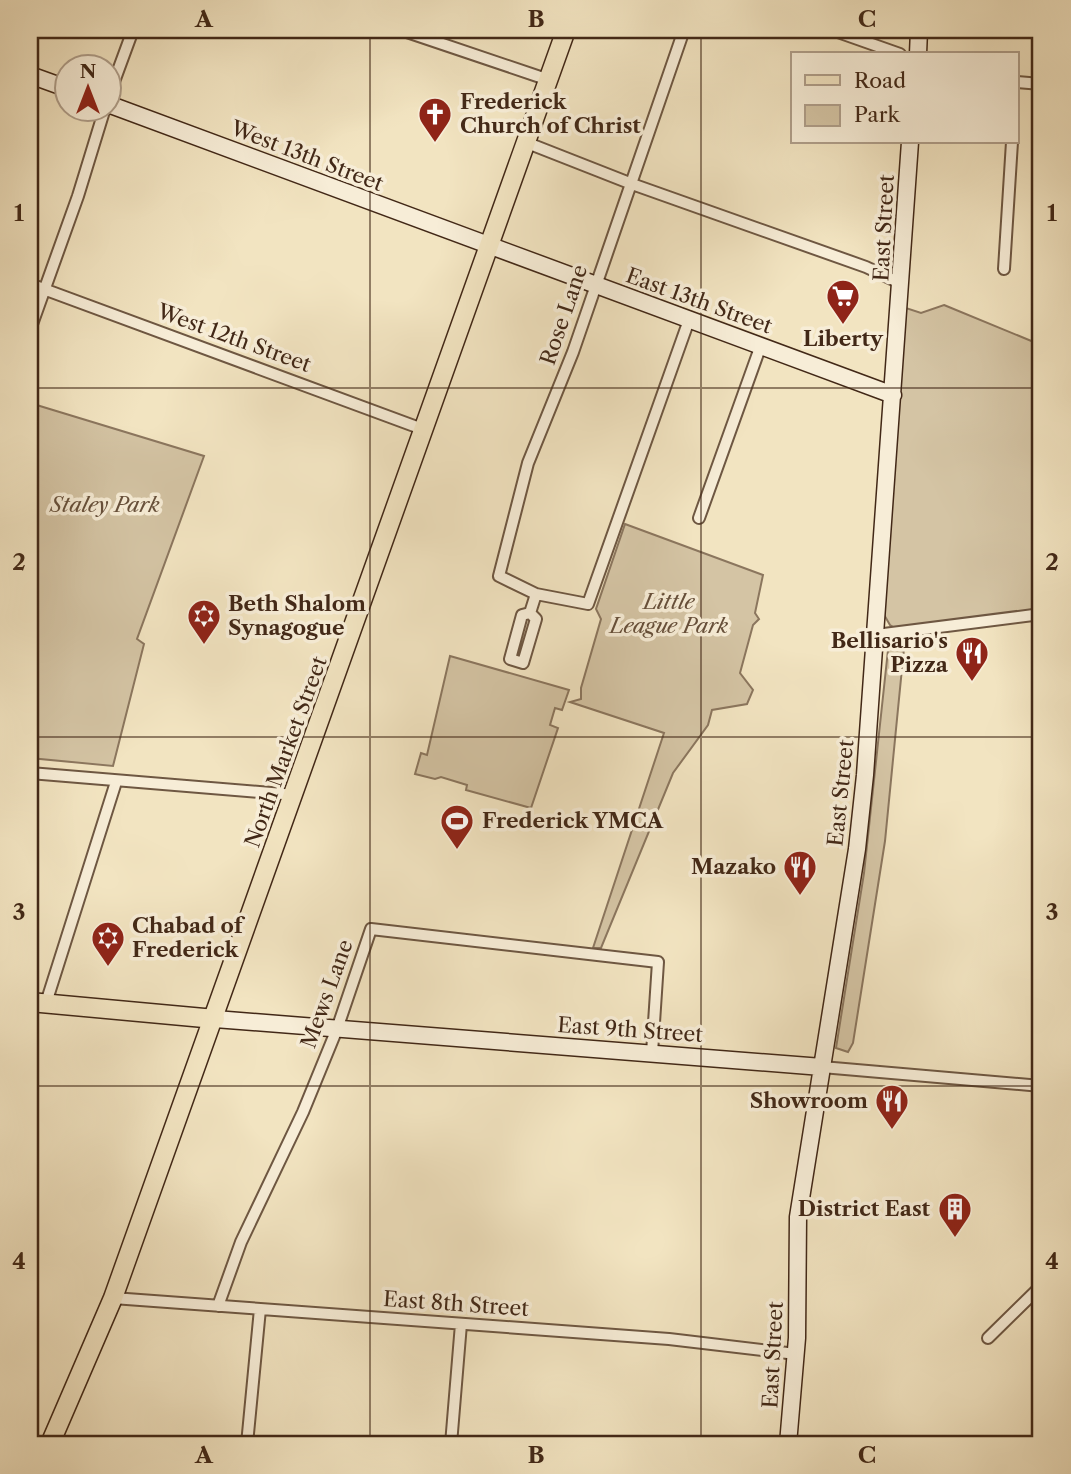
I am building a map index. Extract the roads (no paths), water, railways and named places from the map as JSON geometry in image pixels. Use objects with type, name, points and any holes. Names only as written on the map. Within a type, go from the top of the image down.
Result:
[{"type":"main road","name":"North Market Street","points":[[50,1444],[113,1298],[215,1019],[566,30]]},
{"type":"main road","points":[[38,1003],[215,1019]]},
{"type":"street","points":[[122,60],[133,30]]},
{"type":"street","points":[[401,30],[549,80]]},
{"type":"street","name":"Rose Lane","points":[[536,594],[499,576],[528,463],[573,352],[684,30]]},
{"type":"street","points":[[832,30],[894,52]]},
{"type":"street","points":[[918,52],[919,30]]},
{"type":"street","points":[[30,75],[52,83]]},
{"type":"street","points":[[1018,82],[1041,84]]},
{"type":"street","name":"West 13th Street","points":[[122,109],[490,246]]},
{"type":"street","points":[[30,330],[100,122]]},
{"type":"street","points":[[525,142],[632,184],[866,267],[902,284]]},
{"type":"street","name":"East Street","points":[[788,1444],[796,1354],[798,1217],[858,849],[902,284],[910,144]]},
{"type":"street","points":[[1004,269],[1012,144]]},
{"type":"street","name":"East 13th Street","points":[[490,246],[893,395]]},
{"type":"street","name":"West 12th Street","points":[[30,284],[425,430]]},
{"type":"street","points":[[530,613],[536,594],[588,604],[689,320]]},
{"type":"street","points":[[699,518],[761,345]]},
{"type":"street","points":[[876,635],[1041,614]]},
{"type":"street","points":[[30,774],[295,795]]},
{"type":"street","points":[[38,1003],[116,782]]},
{"type":"street","name":"Mews Lane","points":[[218,1306],[241,1242],[303,1112],[337,1029],[371,929],[658,961],[652,1053]]},
{"type":"street","name":"East 9th Street","points":[[215,1019],[1041,1086]]},
{"type":"street","points":[[988,1338],[1041,1286]]},
{"type":"street","name":"East 8th Street","points":[[113,1298],[669,1339],[796,1354]]},
{"type":"street","points":[[247,1444],[260,1309]]},
{"type":"street","points":[[451,1444],[461,1324]]},
{"type":"place","name":"Frederick Church of Christ","points":[[435,144]]},
{"type":"place","name":"Liberty","points":[[843,326]]},
{"type":"place","name":"Beth Shalom Synagogue","points":[[204,646]]},
{"type":"place","name":"Bellisario's Pizza","points":[[972,683]]},
{"type":"place","name":"Frederick YMCA","points":[[457,851]]},
{"type":"place","name":"Mazako","points":[[800,897]]},
{"type":"place","name":"Chabad of Frederick","points":[[108,968]]},
{"type":"place","name":"Showroom","points":[[892,1131]]},
{"type":"place","name":"District East","points":[[955,1239]]},
{"type":"park label","name":"Staley Park","points":[[105,505]]},
{"type":"park label","name":"Little League Park","points":[[669,614]]}]
